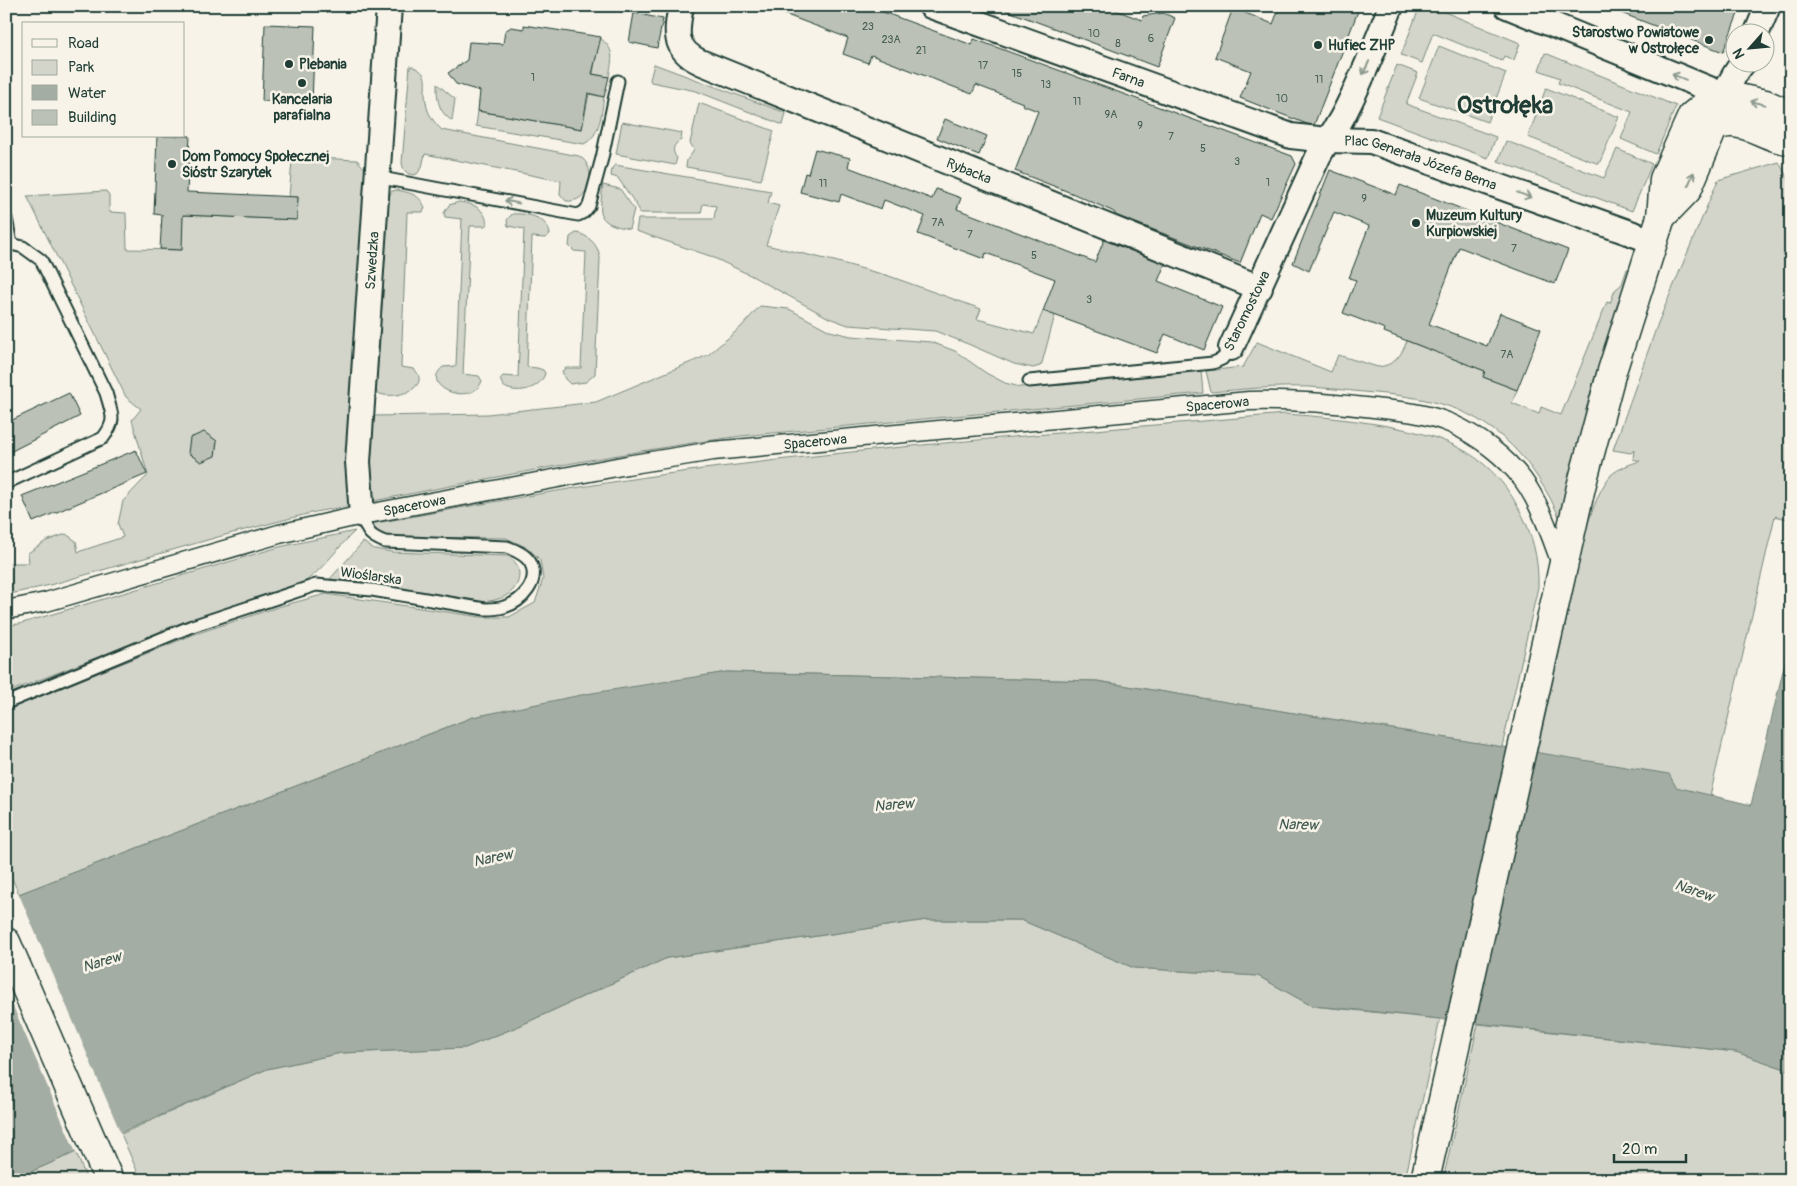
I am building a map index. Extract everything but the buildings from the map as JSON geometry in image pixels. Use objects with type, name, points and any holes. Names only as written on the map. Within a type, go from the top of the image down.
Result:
[{"type":"street","name":"Szwedzka","points":[[362,515],[358,462],[389,6]]},
{"type":"street","name":"Rybacka","points":[[681,6],[678,38],[688,56],[700,62],[1260,288]]},
{"type":"street","name":"Farna","points":[[931,6],[1291,136],[1327,140]]},
{"type":"street","name":"Plac Generała Józefa Bema","points":[[1327,140],[1347,110],[1374,51],[1390,6]]},
{"type":"street","points":[[1507,6],[1724,95],[1765,104],[1791,115]]},
{"type":"street","points":[[1761,22],[1768,6]]},
{"type":"street","points":[[1657,229],[1687,190],[1714,126],[1724,95],[1736,72]]},
{"type":"street","points":[[1425,1180],[1562,566],[1599,415],[1657,229],[1664,178],[1692,116],[1709,102],[1724,95]]},
{"type":"street","points":[[1714,126],[1732,123],[1784,140],[1791,140]]},
{"type":"street","name":"Plac Generała Józefa Bema","points":[[1327,140],[1371,141],[1657,229]]},
{"type":"street","name":"Staromostowa","points":[[1231,348],[1327,140]]},
{"type":"street","name":"Spacerowa","points":[[6,610],[46,602],[279,534],[362,515],[627,465],[713,452],[1249,401],[1297,400],[1350,405],[1423,415],[1451,424],[1472,436],[1501,457],[1522,479],[1544,518],[1562,566]]},
{"type":"street","points":[[6,942],[109,1180]]},
{"type":"lane","points":[[376,177],[578,215],[589,206],[602,158],[618,81]]},
{"type":"lane","points":[[6,218],[9,245],[23,247],[41,260],[106,393],[112,414],[112,426],[103,438],[6,483]]},
{"type":"lane","name":"Staromostowa","points":[[1029,382],[1213,363],[1222,359],[1231,348]]},
{"type":"lane","name":"Wioślarska","points":[[6,703],[192,626],[316,585],[372,590],[485,609],[503,608],[517,602],[527,592],[533,574],[529,561],[519,553],[506,547],[385,542],[373,538],[366,529],[362,515]]},
{"type":"green space","points":[[1420,6],[1430,6],[1520,43],[1514,60],[1504,56],[1502,61],[1433,33],[1422,63],[1401,55]]},
{"type":"green space","points":[[599,37],[608,46],[612,55],[609,77],[593,74]]},
{"type":"green space","points":[[1439,46],[1506,73],[1487,122],[1419,98]]},
{"type":"green space","points":[[1545,53],[1676,106],[1656,154],[1621,139],[1632,112],[1558,83],[1560,78],[1539,70]]},
{"type":"green space","points":[[654,64],[786,113],[783,125],[696,91],[651,82]]},
{"type":"green space","points":[[1397,65],[1418,73],[1406,104],[1496,137],[1488,158],[1377,117]]},
{"type":"green space","points":[[410,66],[422,72],[424,76],[425,96],[429,114],[442,130],[579,156],[589,169],[589,184],[586,191],[581,197],[566,201],[560,194],[561,181],[425,154],[422,167],[417,174],[411,175],[407,173],[402,163]]},
{"type":"green space","points":[[437,84],[455,99],[452,121],[439,105]]},
{"type":"green space","points":[[1546,88],[1619,117],[1599,164],[1528,137]]},
{"type":"green space","points":[[589,94],[604,97],[597,130],[590,140],[584,144],[476,126],[478,111],[582,129]]},
{"type":"green space","points":[[699,103],[774,131],[761,180],[686,167],[687,160],[694,149],[690,143]]},
{"type":"green space","points":[[622,122],[682,133],[681,140],[674,148],[677,158],[675,165],[616,154]]},
{"type":"green space","points":[[1506,141],[1604,178],[1617,149],[1652,164],[1632,211],[1498,161]]},
{"type":"green space","points":[[296,157],[357,160],[367,171],[354,505],[315,512],[225,535],[50,585],[6,595],[6,563],[29,563],[28,553],[46,541],[66,534],[76,541],[78,552],[123,537],[118,524],[123,501],[148,475],[132,420],[141,409],[126,397],[27,196],[106,191],[109,195],[109,212],[126,213],[127,249],[182,250],[161,229],[161,224],[182,225],[183,215],[297,220],[298,197],[289,197],[292,161]]},
{"type":"green space","points":[[1779,162],[1791,185],[1791,520],[1775,516],[1710,796],[1537,753],[1587,526],[1600,493],[1611,475],[1625,466],[1640,461],[1633,459],[1634,450],[1631,453],[1613,450],[1658,323],[1718,180]]},
{"type":"green space","points":[[615,165],[771,191],[768,203],[779,206],[766,245],[889,276],[981,309],[977,319],[1034,334],[1043,311],[1055,315],[1042,363],[1040,366],[1033,368],[1014,364],[935,331],[848,325],[829,318],[752,276],[710,256],[636,231],[638,219],[714,219],[716,206],[703,204],[701,213],[639,213],[639,209],[618,178],[611,176],[612,168]]},
{"type":"green space","points":[[603,185],[620,189],[634,209],[629,229],[610,224],[602,216]]},
{"type":"green space","points":[[397,190],[417,197],[425,208],[423,212],[407,212],[401,367],[414,369],[419,376],[414,388],[408,392],[382,395],[376,392],[389,196],[392,191]]},
{"type":"green space","points":[[459,202],[478,208],[484,214],[487,224],[485,226],[470,226],[463,374],[479,376],[482,381],[476,389],[468,393],[459,394],[449,392],[442,387],[437,381],[437,374],[443,367],[456,366],[462,219],[445,217],[444,213],[449,205]]},
{"type":"green space","points":[[512,214],[536,217],[545,224],[550,234],[545,238],[532,237],[527,367],[543,370],[545,373],[543,379],[533,387],[521,390],[508,389],[503,386],[500,379],[503,376],[518,377],[524,229],[508,226],[507,220]]},
{"type":"green space","points":[[576,233],[585,236],[596,246],[600,259],[595,374],[586,382],[570,384],[565,379],[562,371],[566,368],[581,368],[586,252],[574,251],[569,246],[570,237]]},
{"type":"green space","points":[[1627,269],[1629,269],[1592,386],[1560,519],[1539,479],[1511,445],[1495,431],[1456,409],[1434,402],[1390,394],[1316,387],[1272,387],[1211,392],[1206,371],[1243,367],[1257,342],[1331,372],[1338,355],[1378,367],[1389,364],[1397,359],[1407,341],[1485,371],[1483,377],[1517,390],[1512,403],[1539,414],[1541,407],[1561,415],[1607,302],[1610,303],[1615,290],[1622,284]]},
{"type":"green space","points":[[760,306],[789,309],[830,331],[851,336],[931,342],[955,351],[986,373],[1005,383],[1020,387],[1065,385],[1201,370],[1203,393],[741,436],[601,458],[368,502],[371,418],[374,416],[488,414],[596,402],[708,355],[740,328]]},
{"type":"green space","points":[[1285,414],[1376,424],[1440,439],[1459,447],[1476,458],[1506,487],[1523,516],[1531,536],[1536,556],[1538,587],[1502,747],[1097,681],[727,672],[473,717],[19,894],[6,865],[6,710],[195,634],[281,606],[326,594],[481,617],[509,617],[535,603],[543,579],[540,560],[528,548],[506,538],[389,537],[377,534],[371,524],[538,494],[776,460],[994,438]]},
{"type":"green space","points":[[355,531],[319,570],[306,581],[192,620],[6,693],[6,625],[19,624],[279,547]]},
{"type":"green space","points":[[363,542],[374,549],[392,552],[508,556],[517,566],[519,579],[513,590],[506,596],[482,602],[465,601],[368,584],[329,580]]},
{"type":"green space","points":[[927,920],[1021,920],[1134,968],[1258,976],[1312,1006],[1440,1019],[1405,1180],[141,1180],[121,1134],[267,1069],[341,1053],[465,1048],[519,1026],[667,958]]},
{"type":"green space","points":[[1478,1024],[1736,1052],[1791,1071],[1791,1180],[1443,1180]]},
{"type":"green space","points":[[76,1152],[87,1180],[12,1180]]},
{"type":"water","name":"Narew","points":[[1791,637],[1791,1071],[1736,1052],[1312,1006],[1258,976],[1134,968],[1021,920],[927,920],[667,958],[519,1026],[465,1048],[341,1053],[267,1069],[12,1180],[6,1180],[6,899],[473,717],[586,694],[727,672],[1097,681],[1669,774],[1676,787],[1751,805]]},
{"type":"pier","points":[[18,892],[122,1136],[77,1155],[6,990],[6,896]]},
{"type":"place","name":"Starostwo Powiatowe w Ostrołęce","points":[[1709,40]]},
{"type":"place","name":"Hufiec ZHP","points":[[1318,45]]},
{"type":"place","name":"Plebania","points":[[289,64]]},
{"type":"place","name":"Kancelaria parafialna","points":[[302,83]]},
{"type":"place","name":"Dom Pomocy Społecznej Sióstr Szarytek","points":[[172,164]]},
{"type":"place","name":"Muzeum Kultury Kurpiowskiej","points":[[1416,223]]},
{"type":"district","name":"Ostrołęka","points":[[1505,105]]}]
